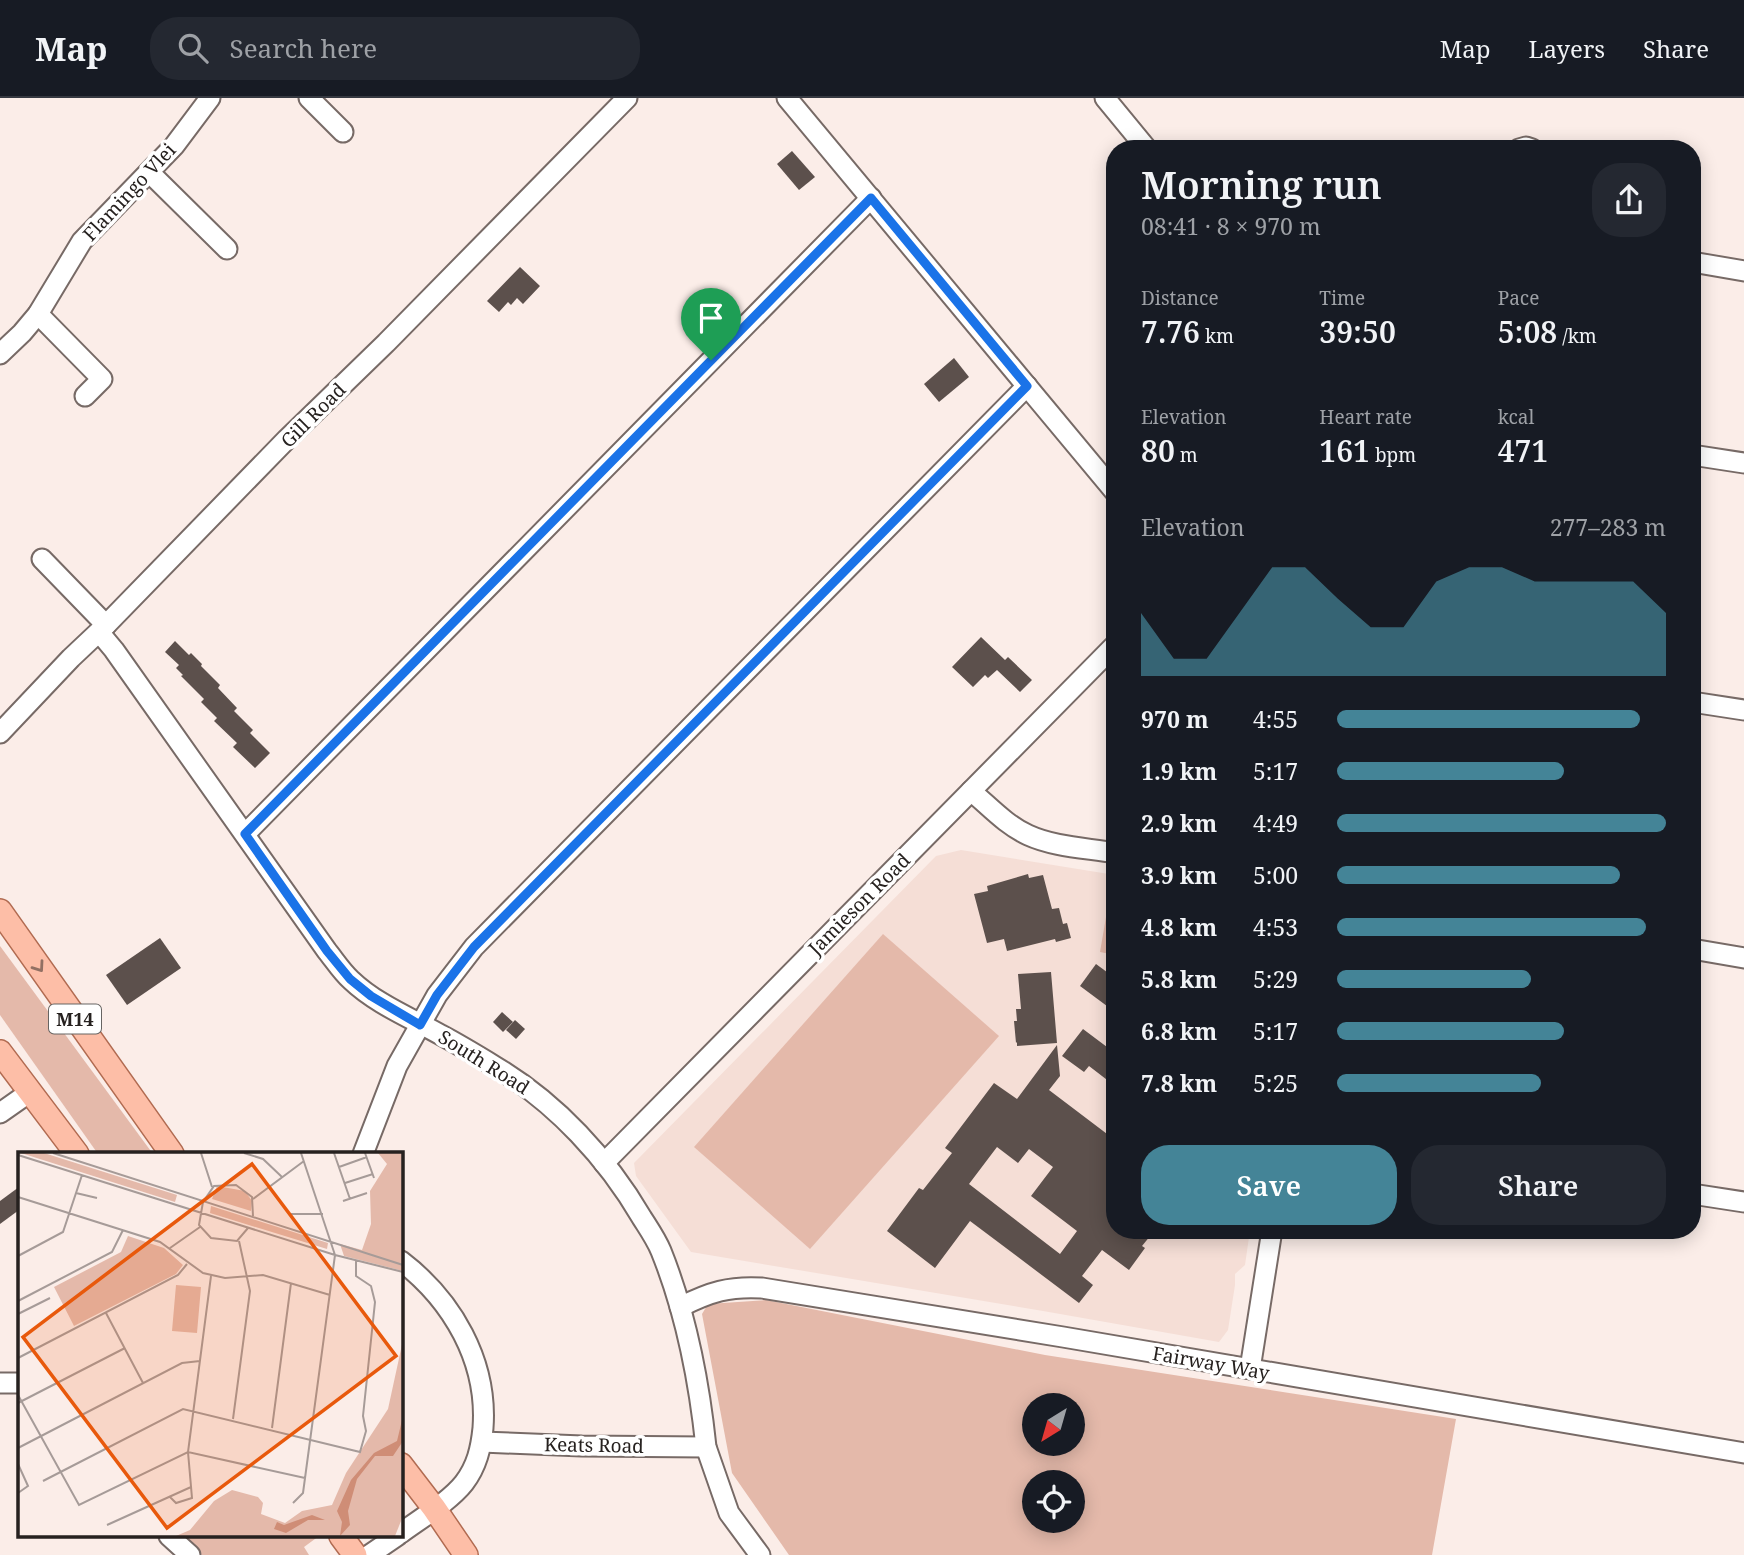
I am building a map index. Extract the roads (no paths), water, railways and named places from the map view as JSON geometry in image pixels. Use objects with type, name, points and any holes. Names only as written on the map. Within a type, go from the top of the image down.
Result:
[{"type":"main road","name":"M14","points":[[0,911],[171,1152]]},
{"type":"main road","points":[[0,1052],[75,1152]]},
{"type":"main road","points":[[402,1466],[466,1555]]},
{"type":"main road","points":[[342,1538],[355,1555]]},
{"type":"street","name":"Flamingo Vlei","points":[[0,354],[38,314],[82,241],[174,146],[210,98]]},
{"type":"street","points":[[309,98],[343,132]]},
{"type":"street","name":"Gill Road","points":[[0,733],[71,657],[103,628],[627,98]]},
{"type":"street","points":[[787,98],[1106,481]]},
{"type":"street","points":[[1105,98],[1140,140]]},
{"type":"street","points":[[149,172],[226,249]]},
{"type":"street","points":[[245,834],[871,198]]},
{"type":"street","points":[[1701,264],[1744,271]]},
{"type":"street","points":[[38,314],[102,379],[85,396]]},
{"type":"street","points":[[364,1152],[397,1066],[437,995],[474,947],[1027,386]]},
{"type":"street","points":[[1701,457],[1744,464]]},
{"type":"street","name":"South Road","points":[[42,559],[103,628],[114,650],[327,951],[350,979],[371,996],[505,1072],[545,1102],[575,1130],[634,1203],[660,1248],[680,1307],[690,1345],[706,1447],[729,1513],[760,1555]]},
{"type":"street","name":"Jamieson Road","points":[[604,1163],[1106,654]]},
{"type":"street","points":[[1701,703],[1744,710]]},
{"type":"street","points":[[971,791],[997,815],[1028,835],[1050,842],[1106,851]]},
{"type":"street","points":[[1701,951],[1744,958]]},
{"type":"street","points":[[0,1113],[30,1092]]},
{"type":"street","points":[[1701,1195],[1744,1202]]},
{"type":"street","points":[[1250,1369],[1271,1239]]},
{"type":"street","points":[[402,1262],[426,1282],[445,1304],[468,1344],[480,1381],[484,1408],[480,1453],[472,1471],[463,1484],[402,1532]]},
{"type":"street","name":"Fairway Way","points":[[680,1307],[719,1290],[762,1288],[1744,1453]]},
{"type":"street","points":[[0,1383],[18,1383]]},
{"type":"street","name":"Keats Road","points":[[482,1442],[706,1447]]},
{"type":"street","points":[[171,1538],[190,1555]]},
{"type":"street","points":[[369,1555],[393,1538]]}]
